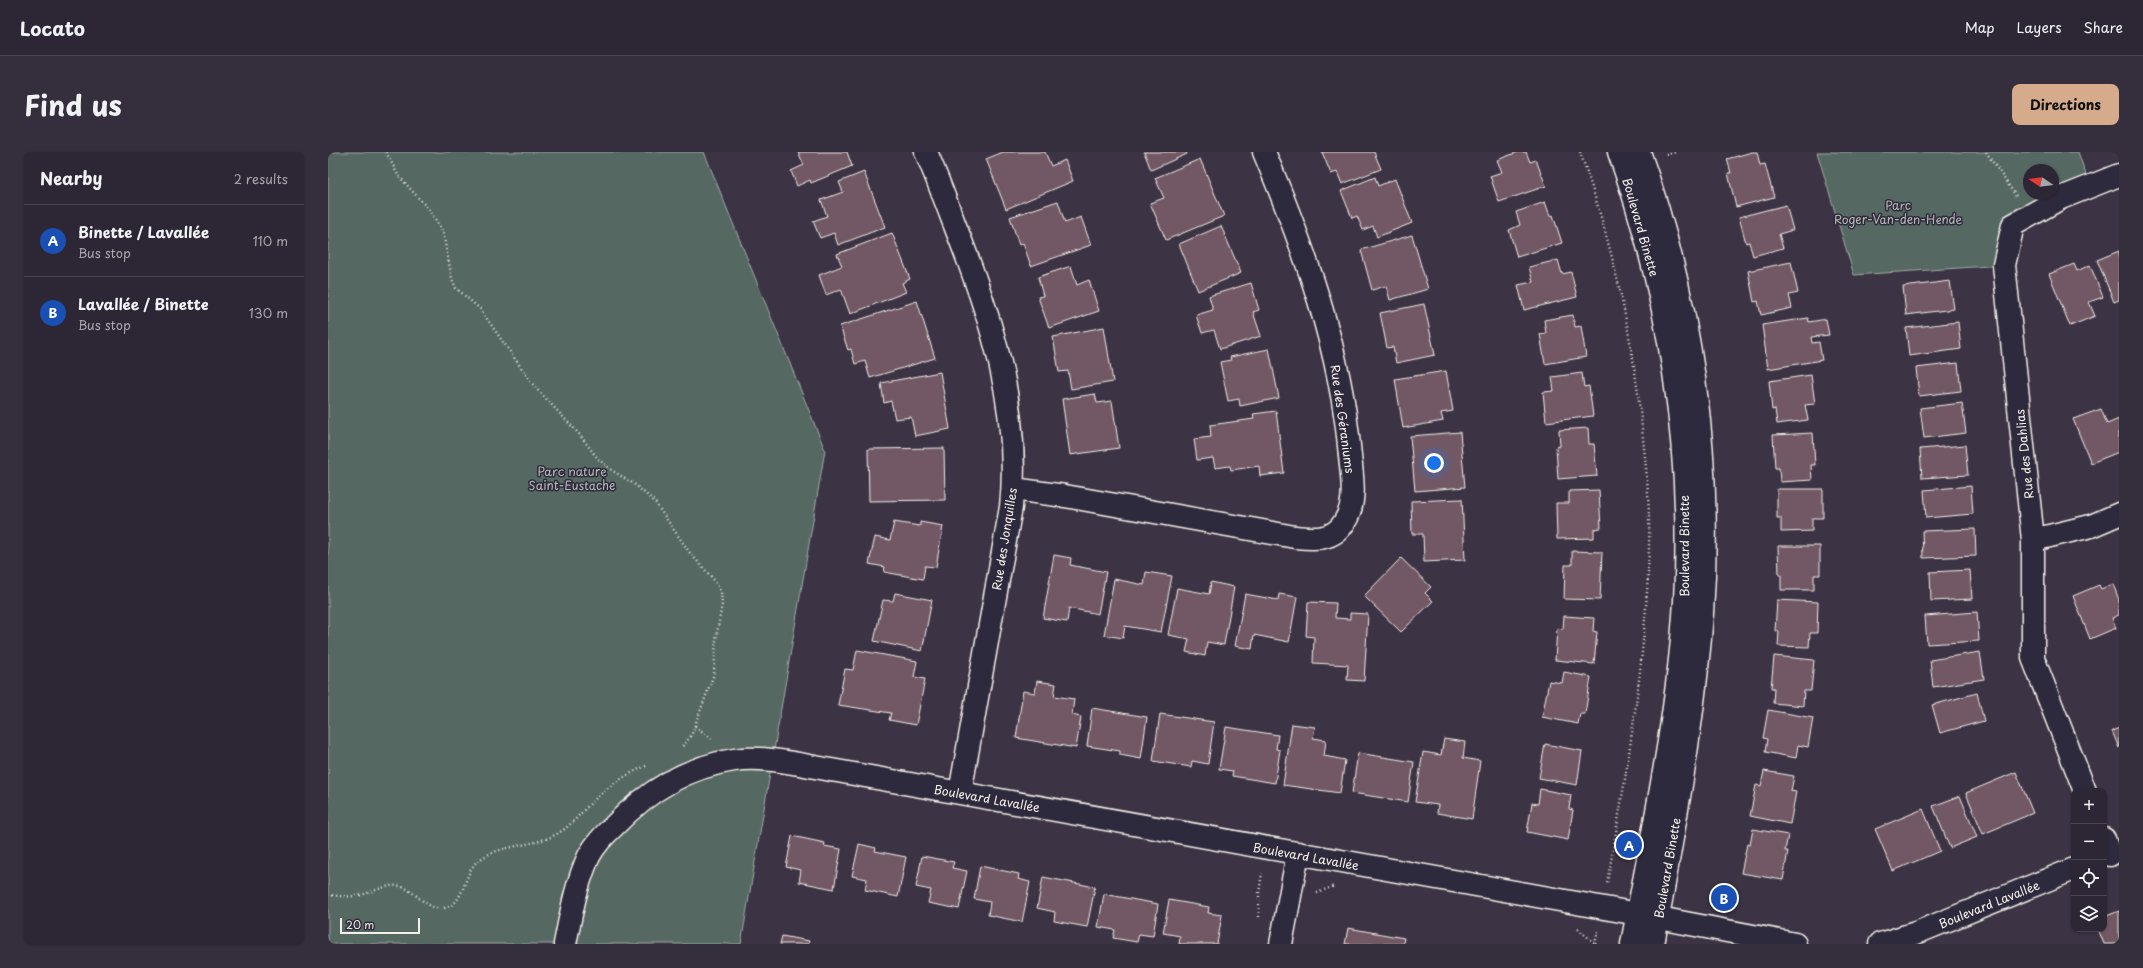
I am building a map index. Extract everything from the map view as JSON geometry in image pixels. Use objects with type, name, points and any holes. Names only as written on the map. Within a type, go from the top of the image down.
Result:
[{"type":"street","name":"Rue des Jonquilles","points":[[926,152],[973,271],[998,349],[1010,415],[1012,489],[1007,532],[960,793]]},
{"type":"street","name":"Rue des Géraniums","points":[[1012,489],[1055,494],[1294,537],[1323,538],[1331,536],[1341,527],[1350,510],[1352,488],[1349,446],[1339,382],[1322,307],[1311,273],[1264,152]]},
{"type":"street","name":"Boulevard Binette","points":[[1619,152],[1646,239],[1666,329],[1679,423],[1686,525],[1684,601],[1678,676],[1664,771],[1648,916],[1653,944]]},
{"type":"street","name":"Boulevard Binette","points":[[1632,944],[1648,916],[1681,782],[1698,663],[1703,588],[1704,516],[1700,441],[1686,337],[1669,254],[1639,152]]},
{"type":"street","name":"Rue des Dahlias","points":[[2084,788],[2033,658],[2033,540],[2004,265],[2014,225],[2061,198],[2119,175]]},
{"type":"street","points":[[2033,540],[2091,526],[2119,514]]},
{"type":"street","name":"Boulevard Lavallée","points":[[564,944],[577,889],[590,855],[606,834],[629,810],[656,788],[703,767],[735,759],[763,760],[817,768],[1298,853],[1795,944]]},
{"type":"street","points":[[1281,944],[1298,853]]},
{"type":"street","name":"Boulevard Lavallée","points":[[1880,944],[1922,931],[2071,870]]},
{"type":"path","points":[[386,152],[398,175],[430,211],[440,226],[446,243],[452,279],[456,288],[480,309],[534,386],[580,435],[598,459],[654,500],[690,554],[715,581],[721,592],[722,604],[712,685],[691,736],[684,745],[675,751]]},
{"type":"path","points":[[1580,152],[1610,250],[1631,341],[1642,430],[1649,519],[1647,586],[1641,672],[1608,871]]},
{"type":"path","points":[[1662,157],[1676,152]]},
{"type":"path","points":[[1986,152],[2030,215]]},
{"type":"path","points":[[328,895],[363,895],[387,886],[398,886],[408,889],[434,907],[444,908],[454,903],[461,894],[471,871],[477,862],[487,855],[535,843],[557,834],[566,828],[611,786],[650,764]]},
{"type":"path","points":[[1312,896],[1321,890],[1340,886]]},
{"type":"path","points":[[1572,927],[1578,929],[1595,943]]},
{"type":"green space","name":"Parc nature Saint-Eustache","points":[[328,152],[704,152],[825,450],[741,944],[328,944]]},
{"type":"green space","name":"Parc Roger-Van-den-Hende","points":[[1817,152],[2078,152],[2090,186],[2014,225],[2004,265],[1854,275]]},
{"type":"building","points":[[798,152],[847,152],[852,166],[811,183],[810,180],[797,186],[791,171],[804,165]]},
{"type":"building","points":[[1003,152],[1045,152],[1051,166],[1065,160],[1073,181],[1006,209],[986,159]]},
{"type":"building","points":[[1144,152],[1186,152],[1187,154],[1151,170]]},
{"type":"building","points":[[1322,152],[1374,152],[1381,169],[1342,184],[1337,172],[1331,174]]},
{"type":"building","points":[[1518,152],[1526,152],[1530,162],[1536,160],[1546,186],[1499,202],[1490,176],[1502,172],[1497,160]]},
{"type":"building","points":[[1757,152],[1760,165],[1765,164],[1774,197],[1736,207],[1728,173],[1731,173],[1727,159]]},
{"type":"building","points":[[1200,159],[1224,216],[1166,240],[1150,203],[1164,198],[1155,178]]},
{"type":"building","points":[[864,172],[885,227],[838,245],[834,233],[820,238],[813,221],[827,216],[821,200],[843,192],[839,182]]},
{"type":"building","points":[[1375,177],[1378,186],[1395,179],[1412,223],[1377,237],[1373,226],[1363,230],[1357,216],[1352,218],[1341,191]]},
{"type":"building","points":[[1058,201],[1065,223],[1081,217],[1091,245],[1031,266],[1023,243],[1019,245],[1010,217]]},
{"type":"building","points":[[1545,202],[1550,216],[1553,215],[1562,243],[1517,257],[1509,230],[1520,225],[1516,212]]},
{"type":"building","points":[[1786,205],[1793,230],[1779,234],[1783,248],[1753,256],[1749,242],[1746,243],[1739,217]]},
{"type":"building","points":[[1221,226],[1241,273],[1198,291],[1179,244]]},
{"type":"building","points":[[892,233],[910,279],[902,283],[906,292],[850,314],[841,289],[826,295],[819,275],[842,266],[837,254]]},
{"type":"building","points":[[1412,235],[1428,289],[1390,300],[1386,286],[1372,290],[1361,250]]},
{"type":"building","points":[[2119,251],[2119,300],[2114,302],[2097,260]]},
{"type":"building","points":[[1558,260],[1562,274],[1571,272],[1577,297],[1524,310],[1518,285],[1533,282],[1529,267]]},
{"type":"building","points":[[1791,262],[1798,293],[1789,295],[1792,308],[1761,315],[1758,301],[1754,302],[1748,271]]},
{"type":"building","points":[[2074,264],[2077,271],[2090,265],[2103,297],[2089,302],[2095,316],[2070,326],[2049,274]]},
{"type":"building","points":[[1071,266],[1077,285],[1089,280],[1099,311],[1049,328],[1038,297],[1043,296],[1038,277]]},
{"type":"building","points":[[1950,281],[1954,309],[1906,315],[1903,287]]},
{"type":"building","points":[[1251,283],[1259,310],[1253,312],[1261,336],[1220,349],[1214,330],[1202,333],[1196,315],[1213,310],[1209,296]]},
{"type":"building","points":[[917,301],[935,358],[870,378],[865,361],[855,364],[851,349],[848,350],[840,326]]},
{"type":"building","points":[[1424,304],[1435,355],[1396,363],[1393,347],[1387,348],[1380,313]]},
{"type":"building","points":[[1573,315],[1575,327],[1581,326],[1586,357],[1545,364],[1540,334],[1546,333],[1544,320]]},
{"type":"building","points":[[1808,318],[1809,322],[1826,319],[1829,335],[1811,337],[1812,343],[1819,342],[1822,360],[1768,369],[1762,325]]},
{"type":"building","points":[[1958,322],[1961,349],[1909,356],[1906,328]]},
{"type":"building","points":[[1104,327],[1113,382],[1071,389],[1068,371],[1059,372],[1053,337]]},
{"type":"building","points":[[1269,349],[1279,398],[1240,406],[1239,399],[1228,401],[1220,362],[1231,360],[1230,357]]},
{"type":"building","points":[[1958,363],[1961,391],[1919,396],[1916,368]]},
{"type":"building","points":[[1446,371],[1453,411],[1441,413],[1443,421],[1403,428],[1395,379]]},
{"type":"building","points":[[940,372],[950,429],[915,436],[911,417],[895,419],[891,401],[884,403],[881,383]]},
{"type":"building","points":[[1582,373],[1584,387],[1589,386],[1593,416],[1546,422],[1543,392],[1554,391],[1552,377]]},
{"type":"building","points":[[1811,375],[1815,404],[1805,405],[1808,420],[1777,424],[1775,409],[1772,410],[1769,381]]},
{"type":"building","points":[[1095,394],[1097,403],[1112,401],[1119,448],[1070,455],[1062,399]]},
{"type":"building","points":[[1962,403],[1966,433],[1924,438],[1920,408]]},
{"type":"building","points":[[2101,409],[2107,424],[2119,419],[2119,452],[2091,463],[2073,419]]},
{"type":"building","points":[[1276,411],[1284,473],[1260,476],[1259,466],[1231,470],[1230,466],[1215,468],[1213,458],[1197,460],[1194,439],[1211,437],[1210,425],[1254,419],[1253,414]]},
{"type":"building","points":[[1588,428],[1589,444],[1594,444],[1597,476],[1558,479],[1556,447],[1560,446],[1559,430]]},
{"type":"building","points":[[1460,432],[1465,487],[1415,491],[1410,436]]},
{"type":"building","points":[[1813,433],[1815,465],[1811,465],[1812,480],[1780,482],[1779,468],[1775,468],[1773,435]]},
{"type":"building","points":[[1965,445],[1968,475],[1922,478],[1920,449]]},
{"type":"building","points":[[944,448],[945,500],[869,501],[868,449]]},
{"type":"building","points":[[1971,486],[1973,514],[1926,518],[1924,490]]},
{"type":"building","points":[[1777,489],[1823,489],[1823,518],[1812,518],[1812,531],[1781,532],[1781,518],[1777,518]]},
{"type":"building","points":[[1599,490],[1601,528],[1594,529],[1594,538],[1557,539],[1556,503],[1569,503],[1569,491]]},
{"type":"building","points":[[1462,499],[1465,560],[1424,562],[1423,534],[1412,534],[1411,501]]},
{"type":"building","points":[[894,522],[920,526],[920,522],[943,526],[936,567],[925,566],[923,579],[884,572],[885,567],[869,564],[875,537],[890,540]]},
{"type":"building","points":[[1975,529],[1976,556],[1923,558],[1922,531]]},
{"type":"building","points":[[1778,546],[1820,546],[1820,575],[1814,575],[1814,590],[1781,590]]},
{"type":"building","points":[[1572,551],[1602,552],[1600,600],[1564,599],[1565,565],[1572,565]]},
{"type":"building","points":[[1054,555],[1071,558],[1070,565],[1106,572],[1098,614],[1069,608],[1067,622],[1043,618]]},
{"type":"building","points":[[1401,558],[1431,587],[1425,593],[1433,601],[1401,632],[1364,596]]},
{"type":"building","points":[[1970,570],[1972,599],[1931,601],[1930,572]]},
{"type":"building","points":[[1146,572],[1172,576],[1161,632],[1125,626],[1123,638],[1104,635],[1114,579],[1144,585]]},
{"type":"building","points":[[1211,582],[1234,587],[1224,645],[1207,642],[1205,656],[1186,652],[1189,639],[1168,635],[1177,588],[1209,594]]},
{"type":"building","points":[[2113,584],[2119,600],[2119,615],[2112,618],[2116,628],[2090,639],[2073,596],[2099,585],[2101,589]]},
{"type":"building","points":[[895,593],[932,600],[922,651],[874,641],[883,600],[893,601]]},
{"type":"building","points":[[1245,594],[1278,600],[1279,594],[1297,597],[1289,642],[1254,635],[1252,649],[1235,646]]},
{"type":"building","points":[[1777,600],[1818,602],[1817,633],[1810,633],[1809,647],[1778,646],[1779,631],[1775,631]]},
{"type":"building","points":[[1308,602],[1336,603],[1335,618],[1350,619],[1350,613],[1368,614],[1364,681],[1347,680],[1348,665],[1313,663],[1314,637],[1306,636]]},
{"type":"building","points":[[1977,612],[1979,641],[1927,644],[1925,616]]},
{"type":"building","points":[[1564,616],[1594,618],[1593,631],[1597,632],[1594,664],[1555,660],[1557,628],[1563,629]]},
{"type":"building","points":[[857,650],[917,661],[914,677],[925,679],[916,725],[889,720],[891,713],[838,705],[845,669],[853,670]]},
{"type":"building","points":[[1980,652],[1984,679],[1933,687],[1930,660]]},
{"type":"building","points":[[1774,656],[1814,660],[1811,691],[1804,691],[1803,706],[1773,703],[1774,688],[1771,688]]},
{"type":"building","points":[[1564,672],[1591,677],[1585,714],[1580,714],[1578,724],[1542,717],[1549,681],[1562,683]]},
{"type":"building","points":[[1037,681],[1056,684],[1054,696],[1074,699],[1072,715],[1081,717],[1076,748],[1016,738],[1023,691],[1035,693]]},
{"type":"building","points":[[1977,693],[1984,721],[1940,733],[1932,705]]},
{"type":"building","points":[[1092,708],[1147,717],[1141,759],[1120,755],[1120,751],[1087,746]]},
{"type":"building","points":[[1768,710],[1813,718],[1808,747],[1798,745],[1796,758],[1765,752],[1767,739],[1763,738]]},
{"type":"building","points":[[1160,714],[1214,722],[1208,764],[1192,761],[1191,767],[1153,761]]},
{"type":"building","points":[[1292,724],[1315,727],[1313,738],[1326,740],[1324,756],[1345,760],[1340,793],[1283,785]]},
{"type":"building","points":[[1226,727],[1278,735],[1276,749],[1280,750],[1275,783],[1232,776],[1233,771],[1219,769]]},
{"type":"building","points":[[2119,728],[2119,748],[2112,731]]},
{"type":"building","points":[[1444,739],[1465,742],[1463,758],[1480,761],[1472,819],[1437,813],[1438,805],[1415,802],[1423,752],[1441,755]]},
{"type":"building","points":[[1545,744],[1582,751],[1577,785],[1539,778]]},
{"type":"building","points":[[1358,753],[1414,762],[1408,802],[1352,793]]},
{"type":"building","points":[[1764,771],[1794,776],[1791,791],[1796,792],[1790,824],[1750,816],[1756,785],[1761,786]]},
{"type":"building","points":[[2016,772],[2033,813],[1983,834],[1966,793]]},
{"type":"building","points":[[1540,789],[1571,795],[1569,809],[1573,810],[1568,840],[1527,832],[1532,803],[1538,804]]},
{"type":"building","points":[[1960,796],[1977,837],[1950,848],[1933,806]]},
{"type":"building","points":[[1923,809],[1940,851],[1893,871],[1875,829]]},
{"type":"building","points":[[1753,829],[1788,835],[1785,851],[1788,851],[1783,880],[1741,873],[1747,844],[1750,845]]},
{"type":"building","points":[[792,836],[825,843],[824,846],[841,849],[834,889],[799,882],[801,870],[786,867]]},
{"type":"building","points":[[859,844],[876,848],[875,851],[906,857],[898,897],[865,890],[867,879],[852,876]]},
{"type":"building","points":[[922,856],[954,862],[952,868],[967,871],[959,909],[928,903],[931,890],[916,887]]},
{"type":"building","points":[[980,866],[1019,874],[1018,879],[1030,882],[1022,922],[988,915],[990,902],[974,899]]},
{"type":"building","points":[[1043,877],[1095,887],[1087,927],[1054,921],[1055,912],[1037,908]]},
{"type":"building","points":[[1104,894],[1158,904],[1153,936],[1139,934],[1137,942],[1113,938],[1115,930],[1098,927]]},
{"type":"building","points":[[1169,900],[1209,907],[1208,913],[1222,915],[1217,944],[1179,944],[1180,936],[1163,933]]},
{"type":"building","points":[[2119,911],[2119,944],[2104,944],[2099,932],[2107,932],[2107,916]]},
{"type":"building","points":[[1348,928],[1404,938],[1403,944],[1345,944]]},
{"type":"building","points":[[782,936],[809,941],[808,944],[780,944]]},
{"type":"place","name":"Binette / Lavallée","points":[[1629,845]]},
{"type":"place","name":"Lavallée / Binette","points":[[1724,898]]}]
